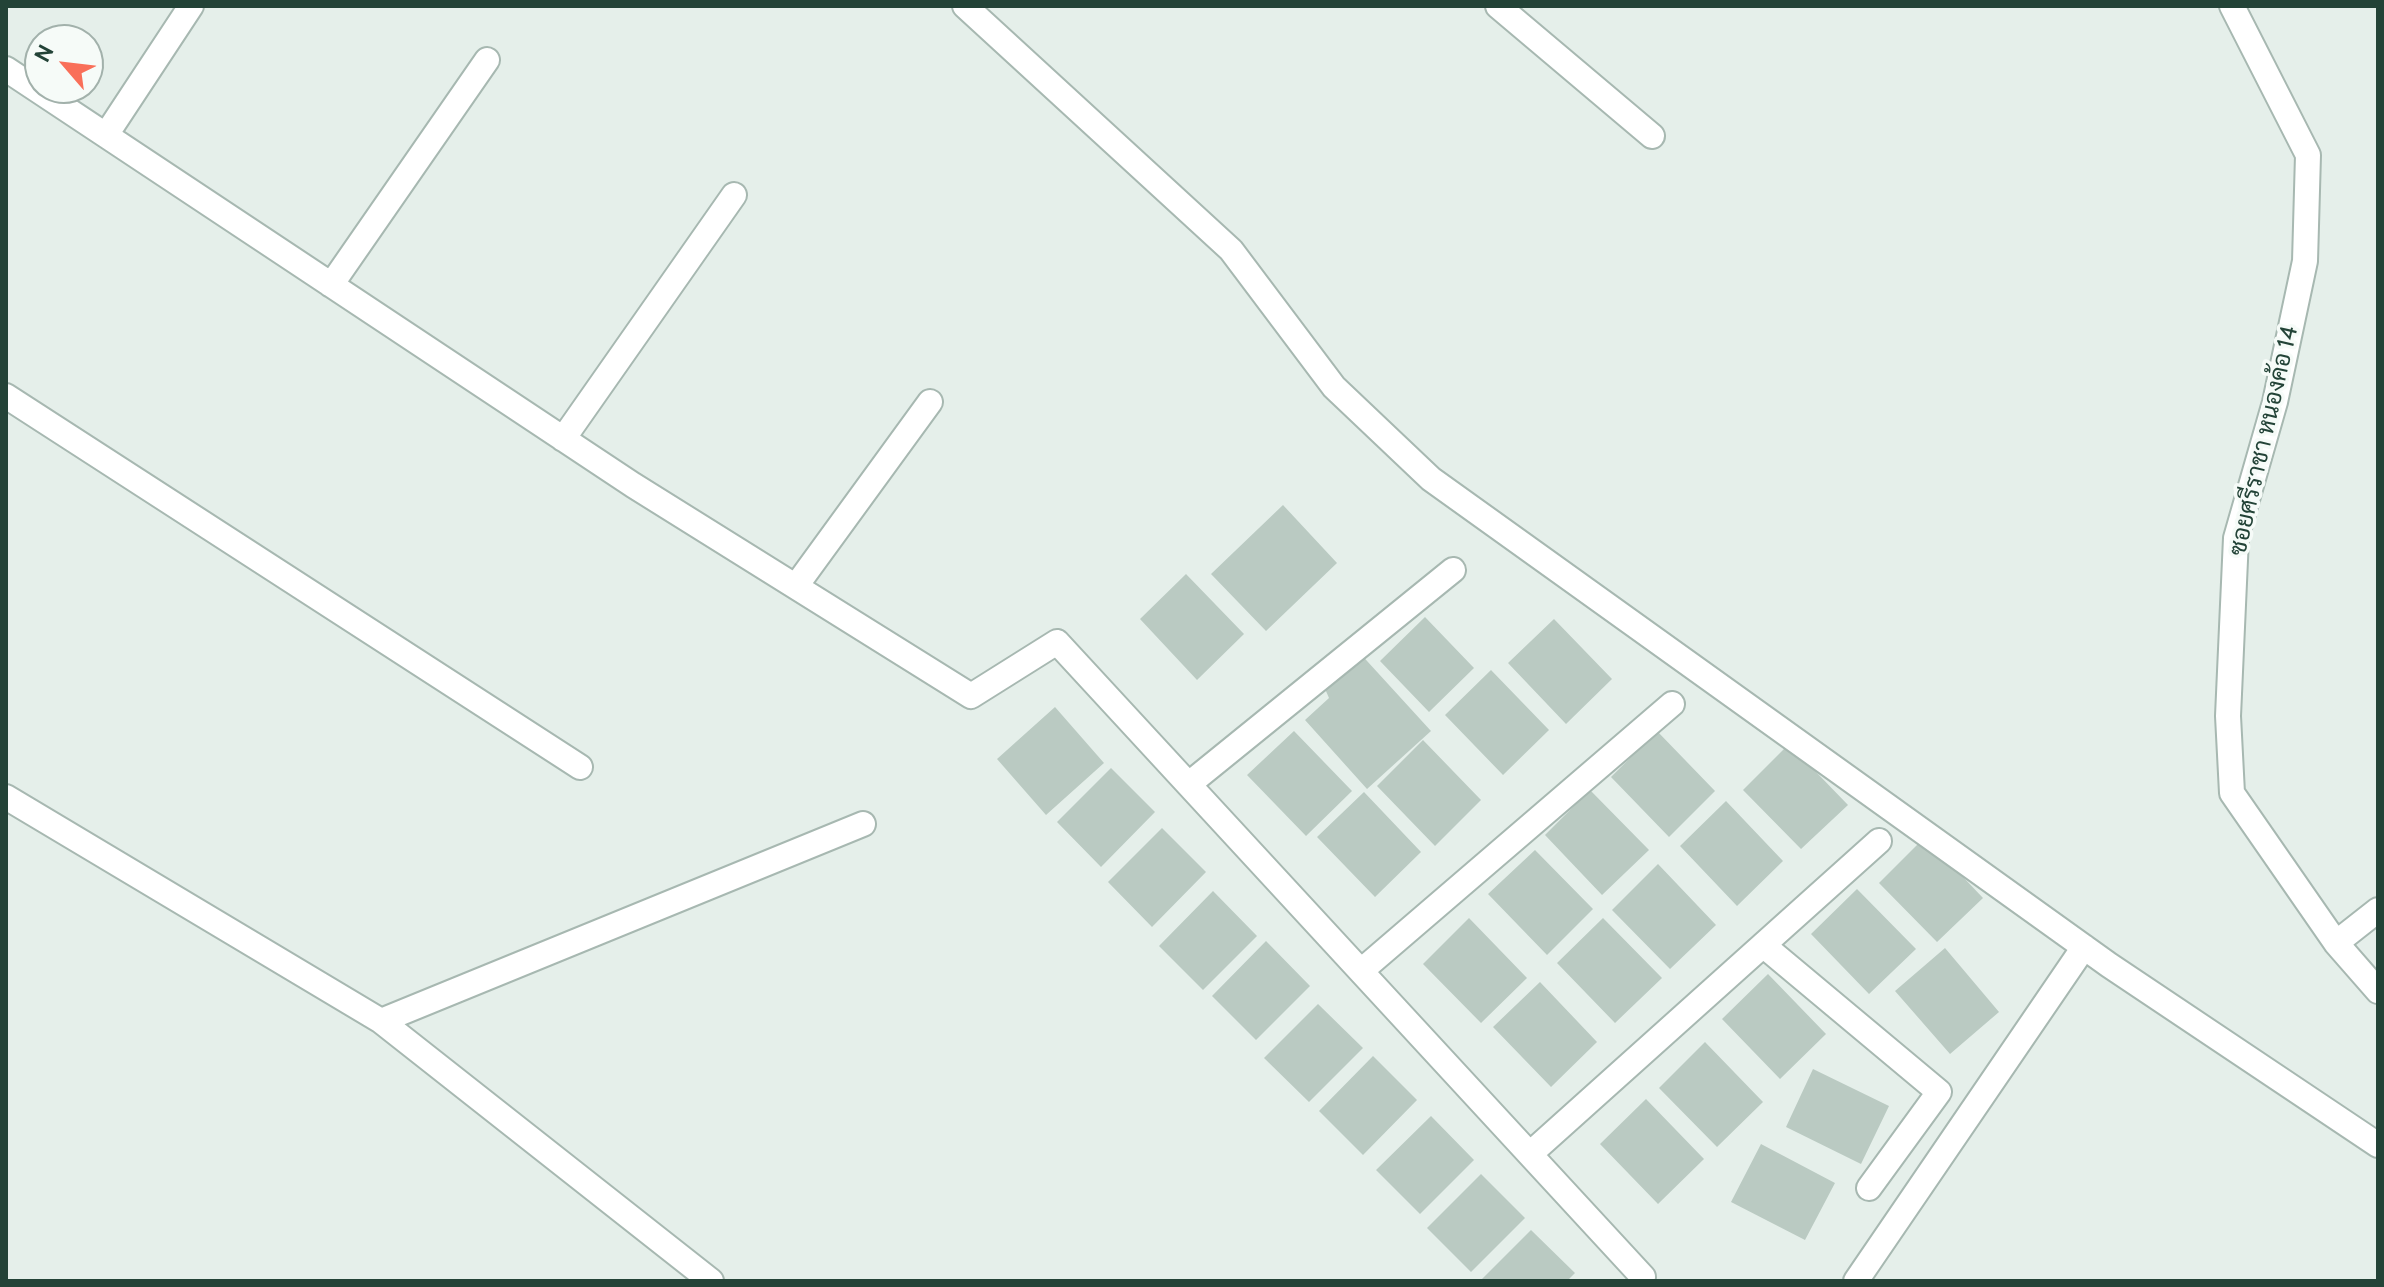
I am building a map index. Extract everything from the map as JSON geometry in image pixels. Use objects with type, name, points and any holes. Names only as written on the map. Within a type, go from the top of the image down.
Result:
[{"type":"street","points":[[106,135],[191,6]]},
{"type":"street","points":[[965,6],[1231,250],[1334,387],[1431,479],[2084,947],[2378,1145]]},
{"type":"street","points":[[1498,6],[1652,136]]},
{"type":"street","name":"ซอยศรีราชา หนองค้อ 14","points":[[2232,6],[2308,155],[2305,261],[2275,402],[2236,538],[2228,716],[2232,793],[2336,943],[2378,991]]},
{"type":"street","points":[[331,285],[487,60]]},
{"type":"street","points":[[6,69],[563,439],[971,696],[1057,642],[1643,1277]]},
{"type":"street","points":[[563,439],[734,195]]},
{"type":"street","points":[[6,396],[580,767]]},
{"type":"street","points":[[796,586],[930,402]]},
{"type":"street","points":[[1189,784],[1453,570]]},
{"type":"street","points":[[1361,971],[1672,704]]},
{"type":"street","points":[[6,797],[381,1021],[711,1281]]},
{"type":"street","points":[[381,1021],[863,824]]},
{"type":"street","points":[[1530,1154],[1879,841]]},
{"type":"street","points":[[2336,943],[2378,910]]},
{"type":"street","points":[[1763,945],[1939,1092],[1869,1188]]},
{"type":"street","points":[[1856,1281],[2084,947]]},
{"type":"building","points":[[1283,505],[1337,563],[1266,631],[1211,574]]},
{"type":"building","points":[[1186,574],[1244,634],[1197,680],[1140,619]]},
{"type":"building","points":[[1425,617],[1474,668],[1429,712],[1380,661]]},
{"type":"building","points":[[1554,619],[1612,679],[1566,724],[1508,663]]},
{"type":"building","points":[[1357,650],[1431,731],[1367,789],[1305,720],[1329,698],[1322,682]]},
{"type":"building","points":[[1491,670],[1549,730],[1503,775],[1445,715]]},
{"type":"building","points":[[1055,707],[1104,763],[1046,815],[997,759]]},
{"type":"building","points":[[1294,731],[1352,791],[1306,836],[1247,775]]},
{"type":"building","points":[[1657,731],[1715,791],[1669,837],[1611,777]]},
{"type":"building","points":[[1423,740],[1481,800],[1435,846],[1377,786]]},
{"type":"building","points":[[1789,744],[1848,805],[1801,849],[1743,790]]},
{"type":"building","points":[[1111,768],[1155,812],[1101,867],[1057,822]]},
{"type":"building","points":[[1590,790],[1649,850],[1602,895],[1545,835]]},
{"type":"building","points":[[1364,792],[1421,852],[1375,897],[1317,837]]},
{"type":"building","points":[[1726,801],[1783,861],[1737,906],[1680,846]]},
{"type":"building","points":[[1162,828],[1206,872],[1152,927],[1108,882]]},
{"type":"building","points":[[1925,837],[1983,898],[1937,942],[1879,883]]},
{"type":"building","points":[[1535,850],[1593,909],[1547,955],[1488,894]]},
{"type":"building","points":[[1658,864],[1716,925],[1670,969],[1612,910]]},
{"type":"building","points":[[1857,889],[1916,949],[1869,994],[1811,934]]},
{"type":"building","points":[[1213,891],[1257,936],[1203,990],[1159,946]]},
{"type":"building","points":[[1469,918],[1527,978],[1481,1023],[1423,964]]},
{"type":"building","points":[[1603,918],[1662,978],[1615,1023],[1557,963]]},
{"type":"building","points":[[1266,941],[1310,986],[1256,1040],[1212,996]]},
{"type":"building","points":[[1945,948],[1999,1012],[1950,1054],[1895,991]]},
{"type":"building","points":[[1768,974],[1826,1034],[1780,1079],[1722,1019]]},
{"type":"building","points":[[1540,982],[1597,1042],[1551,1087],[1493,1027]]},
{"type":"building","points":[[1318,1004],[1363,1048],[1309,1102],[1264,1058]]},
{"type":"building","points":[[1705,1042],[1763,1102],[1717,1147],[1659,1088]]},
{"type":"building","points":[[1373,1056],[1417,1100],[1363,1155],[1319,1111]]},
{"type":"building","points":[[1813,1069],[1889,1106],[1861,1164],[1786,1127]]},
{"type":"building","points":[[1646,1099],[1704,1159],[1658,1204],[1600,1144]]},
{"type":"building","points":[[1431,1116],[1474,1160],[1420,1214],[1376,1170]]},
{"type":"building","points":[[1761,1144],[1835,1183],[1805,1240],[1731,1202]]},
{"type":"building","points":[[1481,1174],[1525,1218],[1471,1272],[1427,1228]]},
{"type":"building","points":[[1531,1230],[1575,1273],[1567,1281],[1480,1281]]}]
